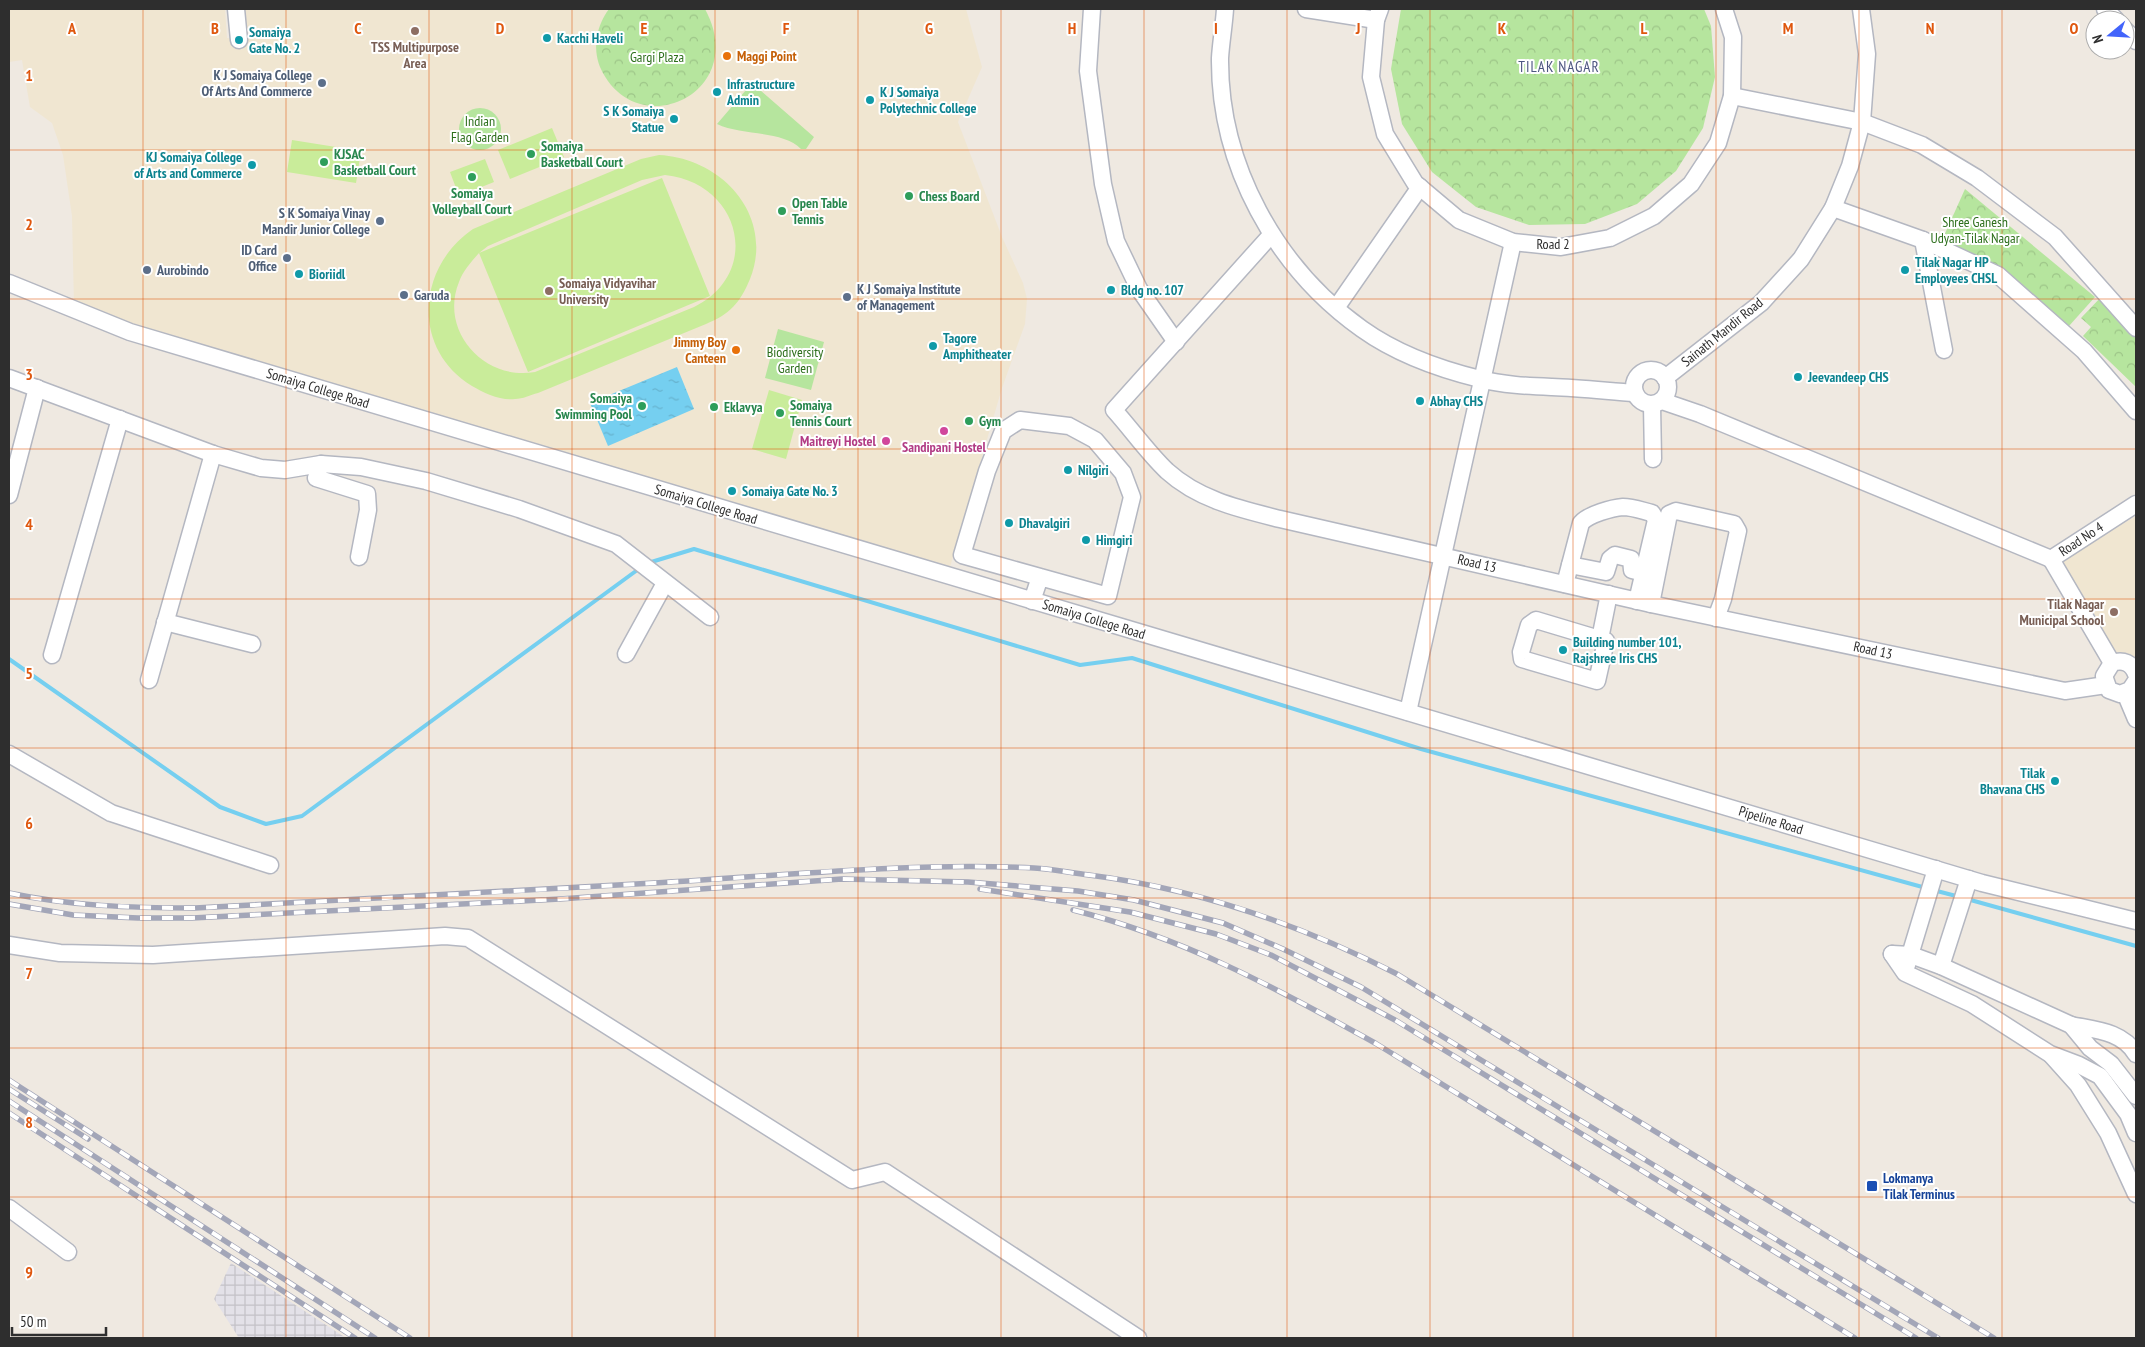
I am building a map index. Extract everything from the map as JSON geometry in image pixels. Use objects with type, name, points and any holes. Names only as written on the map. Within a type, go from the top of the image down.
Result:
[{"type":"street","points":[[236,9],[239,40]]},
{"type":"street","points":[[1092,9],[1088,71],[1103,184],[1116,241],[1139,288],[1176,342]]},
{"type":"street","points":[[1225,9],[1220,58],[1226,120],[1243,180],[1271,235],[1312,287],[1363,330],[1421,362],[1482,380],[1514,385],[1635,393]]},
{"type":"street","points":[[1306,9],[1378,14]]},
{"type":"street","name":"Road 2","points":[[1378,14],[1371,77],[1385,134],[1420,187],[1459,220],[1513,242],[1562,247],[1610,238],[1654,216],[1691,184],[1718,143],[1732,96],[1733,37],[1724,9]]},
{"type":"street","name":"Sainath Mandir Road","points":[[1662,392],[1761,303],[1802,259],[1833,208],[1850,166],[1862,122],[1867,54],[1862,9]]},
{"type":"street","points":[[1732,96],[1862,122],[1922,145],[1977,178],[2055,237],[2136,328]]},
{"type":"street","points":[[1336,308],[1420,187]]},
{"type":"street","points":[[1833,208],[1923,240],[1998,275],[2084,352],[2136,411]]},
{"type":"street","name":"Road 13","points":[[1271,235],[1114,410],[1167,471],[1197,493],[1230,506],[1716,618],[2065,691],[2106,686]]},
{"type":"street","points":[[1923,240],[1944,350]]},
{"type":"street","points":[[1408,712],[1513,242]]},
{"type":"street","name":"Somaiya College Road","points":[[9,283],[130,332],[1408,712]]},
{"type":"street","points":[[1653,459],[1662,392],[1657,371],[1641,373],[1635,382],[1635,393],[1640,400],[1662,392]]},
{"type":"street","points":[[9,378],[213,454],[261,468],[285,470],[321,464],[361,468],[426,481],[519,509],[616,544],[710,617]]},
{"type":"street","points":[[9,495],[36,388]]},
{"type":"street","points":[[1662,392],[1700,414],[2051,559]]},
{"type":"street","points":[[52,655],[120,418]]},
{"type":"street","points":[[955,578],[987,471],[1003,432],[1020,420],[1069,426],[1096,440],[1123,474],[1132,497],[1100,621]]},
{"type":"street","points":[[149,680],[213,454]]},
{"type":"street","points":[[321,464],[316,478],[367,494],[368,510],[359,557]]},
{"type":"street","name":"Road No 4","points":[[2112,663],[2051,559],[2136,504]]},
{"type":"street","points":[[1565,584],[1581,522],[1584,519],[1622,507],[1652,513],[1656,520],[1644,573],[1644,602]]},
{"type":"street","points":[[1644,602],[1670,514],[1676,511],[1734,524],[1738,531],[1723,599],[1716,618]]},
{"type":"street","points":[[962,555],[1108,596]]},
{"type":"street","points":[[1570,565],[1604,573],[1607,571],[1612,556],[1615,555],[1631,559],[1632,570],[1644,573]]},
{"type":"street","points":[[1032,600],[1040,577]]},
{"type":"street","points":[[626,654],[661,580]]},
{"type":"street","points":[[1600,639],[1609,594]]},
{"type":"street","points":[[1532,620],[1600,639],[1607,643],[1599,678],[1595,682],[1524,661],[1521,656],[1529,624],[1532,620]]},
{"type":"street","points":[[165,622],[252,644]]},
{"type":"street","points":[[2136,674],[2127,662],[2112,663],[2104,676],[2106,686],[2114,693],[2131,687],[2136,719]]},
{"type":"street","name":"Pipeline Road","points":[[1408,712],[1964,894],[2136,921]]},
{"type":"street","points":[[9,754],[111,813],[270,865]]},
{"type":"street","points":[[1905,973],[1932,884]]},
{"type":"street","points":[[1941,966],[1964,894]]},
{"type":"street","points":[[9,946],[60,953],[153,955],[445,936],[468,938],[852,1180],[885,1172],[1138,1338]]},
{"type":"street","points":[[2135,1048],[2112,1033],[2071,1025],[1989,986],[1941,966],[1910,955],[1892,954],[1905,973],[1972,1004],[2050,1054],[2079,1065],[2100,1076],[2128,1114],[2136,1133]]},
{"type":"street","points":[[2071,1025],[2090,1048],[2112,1064],[2136,1096]]},
{"type":"street","points":[[2050,1054],[2078,1085],[2108,1133],[2136,1194]]},
{"type":"street","points":[[9,1208],[68,1252]]},
{"type":"shaded area","name":"Somaiya Vidyavihar University","points":[[9,9],[225,9],[227,38],[244,40],[241,9],[966,9],[982,67],[958,122],[1002,237],[1023,283],[1027,299],[1025,324],[1002,388],[948,574],[133,329],[74,305],[72,216],[63,155],[52,123],[30,107],[22,60],[9,62]]},
{"type":"shaded area","name":"Tilak Nagar Municipal School","points":[[2136,516],[2136,664],[2124,667],[2062,560]]},
{"type":"shaded area","points":[[231,1263],[346,1338],[239,1338],[214,1299]]},
{"type":"green space","name":"Gargi Plaza","points":[[609,9],[705,9],[715,39],[713,65],[701,86],[683,100],[661,106],[638,103],[616,91],[600,67],[596,52],[597,36],[601,22]]},
{"type":"green space","points":[[1401,9],[1704,9],[1711,26],[1715,77],[1703,128],[1676,171],[1637,204],[1585,224],[1529,225],[1476,207],[1432,172],[1402,124],[1391,69]]},
{"type":"green space","points":[[752,83],[814,137],[806,149],[801,149],[784,139],[727,128],[717,124]]},
{"type":"green space","name":"Indian Flag Garden","points":[[484,108],[492,111],[498,117],[501,129],[498,141],[492,147],[476,150],[468,147],[462,141],[459,125],[462,117],[468,111]]},
{"type":"green space","name":"Somaiya Basketball Court","points":[[552,128],[564,157],[510,179],[498,150]]},
{"type":"green space","name":"KJSAC Basketball Court","points":[[292,140],[361,151],[356,183],[287,172]]},
{"type":"green space","points":[[659,155],[682,159],[703,167],[722,179],[738,195],[749,213],[755,233],[756,256],[750,279],[733,307],[722,316],[706,324],[538,393],[521,398],[504,399],[487,394],[472,386],[452,370],[439,351],[431,330],[429,308],[432,286],[441,264],[454,245],[473,229],[641,159]],"holes":[[[665,175],[691,182],[711,194],[726,211],[734,231],[735,252],[729,273],[716,292],[694,307],[535,372],[516,373],[499,369],[483,360],[470,349],[461,334],[455,318],[454,300],[459,282],[465,270],[479,253],[488,246],[642,180]]]},
{"type":"green space","name":"Somaiya Volleyball Court","points":[[485,159],[494,182],[459,196],[450,172]]},
{"type":"green space","points":[[662,178],[710,296],[528,372],[479,253]]},
{"type":"green space","name":"Shree Ganesh Udyan-Tilak Nagar","points":[[1965,189],[2095,297],[2069,326],[1943,238]]},
{"type":"green space","points":[[2103,295],[2136,334],[2136,387],[2083,336],[2091,327],[2081,318]]},
{"type":"green space","name":"Biodiversity Garden","points":[[778,329],[824,342],[811,390],[765,378]]},
{"type":"green space","name":"Somaiya Tennis Court","points":[[769,390],[802,400],[786,459],[752,449]]},
{"type":"water","name":"Somaiya Swimming Pool","points":[[677,367],[694,409],[608,446],[590,403]]},
{"type":"waterway","points":[[648,563],[694,549],[1080,665],[1132,658],[1421,749],[1926,888]]},
{"type":"waterway","points":[[9,659],[220,807],[266,824],[302,816],[640,568]]},
{"type":"waterway","points":[[1933,890],[1960,897]]},
{"type":"waterway","points":[[1967,899],[2136,946]]},
{"type":"railway","points":[[9,893],[55,901],[101,905],[195,908],[891,868],[939,867],[1048,869],[1170,889],[1209,899],[1285,924],[1323,939],[1397,974],[1994,1338]]},
{"type":"railway","points":[[9,904],[73,915],[192,918],[560,899],[842,879],[968,882],[1078,891],[1134,900],[1223,923],[1283,949],[1361,987],[1938,1338]]},
{"type":"railway","points":[[980,889],[1130,912],[1216,934],[1271,955],[1395,1020],[1916,1338]]},
{"type":"railway","points":[[1073,910],[1114,921],[1153,935],[1228,966],[1375,1043],[1855,1338]]},
{"type":"railway","points":[[9,1080],[410,1338]]},
{"type":"railway","points":[[9,1089],[88,1139]]},
{"type":"railway","points":[[9,1101],[375,1338]]},
{"type":"railway","points":[[9,1113],[355,1338]]},
{"type":"place","name":"TSS Multipurpose Area","points":[[415,31]]},
{"type":"place","name":"Kacchi Haveli","points":[[547,38]]},
{"type":"place","name":"Somaiya Gate No. 2","points":[[239,40]]},
{"type":"place","name":"Maggi Point","points":[[727,56]]},
{"type":"place","name":"K J Somaiya College Of Arts And Commerce","points":[[322,83]]},
{"type":"place","name":"Infrastructure Admin","points":[[717,92]]},
{"type":"place","name":"K J Somaiya Polytechnic College","points":[[870,100]]},
{"type":"place","name":"S K Somaiya Statue","points":[[674,119]]},
{"type":"place","name":"Somaiya Basketball Court","points":[[531,154]]},
{"type":"place","name":"KJSAC Basketball Court","points":[[324,162]]},
{"type":"place","name":"KJ Somaiya College of Arts and Commerce","points":[[252,165]]},
{"type":"place","name":"Somaiya Volleyball Court","points":[[472,177]]},
{"type":"place","name":"Chess Board","points":[[909,196]]},
{"type":"place","name":"Open Table Tennis","points":[[782,211]]},
{"type":"place","name":"S K Somaiya Vinay Mandir Junior College","points":[[380,221]]},
{"type":"place","name":"ID Card Office","points":[[287,258]]},
{"type":"place","name":"Aurobindo","points":[[147,270]]},
{"type":"place","name":"Tilak Nagar HP Employees CHSL","points":[[1905,270]]},
{"type":"place","name":"Bioriidl","points":[[299,274]]},
{"type":"place","name":"Bldg no. 107","points":[[1111,290]]},
{"type":"place","name":"Somaiya Vidyavihar University","points":[[549,291]]},
{"type":"place","name":"Garuda","points":[[404,295]]},
{"type":"place","name":"K J Somaiya Institute of Management","points":[[847,297]]},
{"type":"place","name":"Tagore Amphitheater","points":[[933,346]]},
{"type":"place","name":"Jimmy Boy Canteen","points":[[736,350]]},
{"type":"place","name":"Jeevandeep CHS","points":[[1798,377]]},
{"type":"place","name":"Abhay CHS","points":[[1420,401]]},
{"type":"place","name":"Somaiya Swimming Pool","points":[[642,406]]},
{"type":"place","name":"Eklavya","points":[[714,407]]},
{"type":"place","name":"Somaiya Tennis Court","points":[[780,413]]},
{"type":"place","name":"Gym","points":[[969,421]]},
{"type":"place","name":"Sandipani Hostel","points":[[944,431]]},
{"type":"place","name":"Maitreyi Hostel","points":[[886,441]]},
{"type":"place","name":"Nilgiri","points":[[1068,470]]},
{"type":"place","name":"Somaiya Gate No. 3","points":[[732,491]]},
{"type":"place","name":"Dhavalgiri","points":[[1009,523]]},
{"type":"place","name":"Himgiri","points":[[1086,540]]},
{"type":"place","name":"Tilak Nagar Municipal School","points":[[2114,612]]},
{"type":"place","name":"Building number 101, Rajshree Iris CHS","points":[[1563,650]]},
{"type":"place","name":"Tilak Bhavana CHS","points":[[2055,781]]},
{"type":"place","name":"Lokmanya Tilak Terminus","points":[[1872,1186]]},
{"type":"district","name":"TILAK NAGAR","points":[[1559,66]]}]
